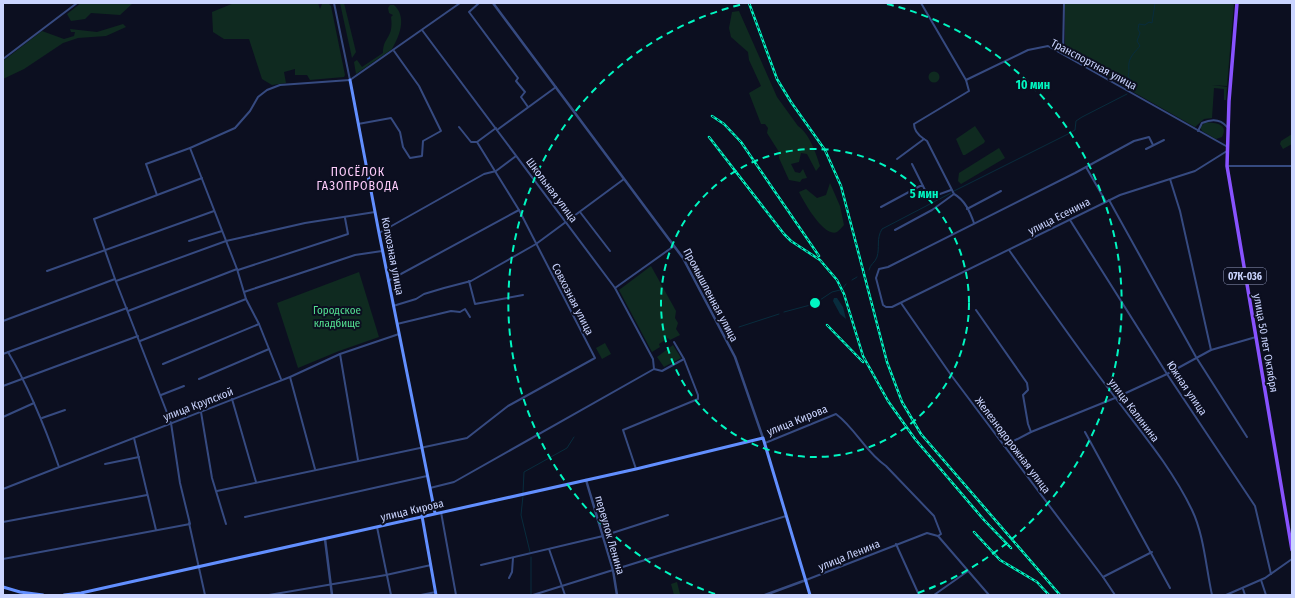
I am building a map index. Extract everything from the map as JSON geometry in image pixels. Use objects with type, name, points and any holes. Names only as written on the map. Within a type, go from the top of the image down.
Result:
[{"type":"main road","name":"улица 50 лет Октября","points":[[1237,3],[1227,127],[1227,166],[1292,550]]},
{"type":"main road","name":"Колхозная улица","points":[[350,80],[378,233],[435,513]]},
{"type":"main road","name":"Промышленная улица","points":[[763,438],[810,595]]},
{"type":"main road","name":"улица Кирова","points":[[64,595],[81,594],[435,513],[636,469],[763,438]]},
{"type":"main road","points":[[422,516],[436,594]]},
{"type":"main road","points":[[3,587],[20,592],[43,595]]},
{"type":"street","points":[[3,59],[77,3]]},
{"type":"street","name":"Колхозная улица","points":[[334,3],[350,80]]},
{"type":"street","points":[[157,195],[146,164],[190,148],[235,128],[250,111],[258,96],[267,90],[280,85],[350,80],[394,51],[460,3]]},
{"type":"street","points":[[479,3],[469,12],[518,78],[516,81],[525,92],[521,97],[528,107]]},
{"type":"street","name":"Промышленная улица","points":[[493,3],[683,258],[735,357],[763,438]]},
{"type":"street","points":[[921,3],[966,80],[969,91],[914,124],[914,128],[918,136],[927,141],[951,190],[954,194],[961,198],[974,223]]},
{"type":"street","points":[[1062,54],[1064,3]]},
{"type":"street","name":"Школьная улица","points":[[422,30],[615,288],[653,359],[654,368]]},
{"type":"street","name":"Транспортная улица","points":[[966,80],[1028,50],[1048,46],[1198,131],[1226,149]]},
{"type":"street","points":[[358,124],[391,118],[400,132],[403,148],[410,158],[422,156],[423,141],[441,131],[419,86],[394,51]]},
{"type":"street","points":[[477,142],[556,87]]},
{"type":"street","points":[[1198,131],[1202,123],[1214,120],[1221,121],[1227,127]]},
{"type":"street","name":"Совхозная улица","points":[[421,448],[456,441],[470,435],[508,406],[594,358],[519,210],[477,142],[471,142],[459,126]]},
{"type":"street","points":[[901,303],[892,307],[886,307],[883,304],[876,278],[879,269],[888,267],[1086,167],[1134,141],[1149,137],[1153,145]]},
{"type":"street","points":[[897,159],[924,139]]},
{"type":"street","points":[[1146,149],[1164,140]]},
{"type":"street","points":[[190,148],[237,270],[246,299],[281,379]]},
{"type":"street","name":"улица Есенина","points":[[901,303],[1109,200],[1196,171],[1226,149]]},
{"type":"street","points":[[378,233],[484,174],[496,171],[516,156]]},
{"type":"street","points":[[912,164],[929,198],[951,190]]},
{"type":"street","points":[[1227,166],[1292,166]]},
{"type":"street","points":[[1086,167],[1106,202]]},
{"type":"street","points":[[202,178],[94,219],[115,280],[171,423],[180,483],[200,567],[205,595]]},
{"type":"street","points":[[394,306],[438,290],[469,281],[536,244],[624,178]]},
{"type":"street","points":[[1170,179],[1180,211],[1211,350]]},
{"type":"street","points":[[881,206],[923,186]]},
{"type":"street","points":[[967,209],[1001,191]]},
{"type":"street","points":[[895,230],[932,210],[954,194]]},
{"type":"street","points":[[1109,200],[1196,357],[1247,437]]},
{"type":"street","points":[[388,281],[519,210]]},
{"type":"street","points":[[47,271],[105,252],[214,211]]},
{"type":"street","points":[[3,321],[226,241],[305,224],[375,212]]},
{"type":"street","points":[[580,212],[610,251]]},
{"type":"street","points":[[128,311],[237,270],[348,234],[345,218]]},
{"type":"street","name":"Южная улица","points":[[1070,220],[1167,374],[1255,506],[1271,574]]},
{"type":"street","points":[[189,241],[222,231]]},
{"type":"street","points":[[615,288],[674,246]]},
{"type":"street","name":"улица Калинина","points":[[1010,250],[1076,347],[1156,452],[1192,510],[1198,528],[1212,595]]},
{"type":"street","points":[[244,292],[355,255],[382,251]]},
{"type":"street","points":[[469,281],[475,304],[524,295]]},
{"type":"street","points":[[140,341],[246,299]]},
{"type":"street","name":"Железнодорожная улица","points":[[901,303],[951,375],[1115,595]]},
{"type":"street","points":[[3,354],[127,308]]},
{"type":"street","points":[[397,324],[451,311],[460,312],[466,309],[470,317]]},
{"type":"street","points":[[976,310],[1027,383],[1028,390],[1023,395],[1028,424],[1031,432]]},
{"type":"street","points":[[163,364],[258,324]]},
{"type":"street","name":"улица Крупской","points":[[3,489],[281,379],[290,377],[340,354],[399,334]]},
{"type":"street","points":[[3,386],[138,336]]},
{"type":"street","points":[[1004,446],[1031,432],[1115,398],[1167,374],[1211,350],[1256,337]]},
{"type":"street","points":[[636,469],[623,430],[698,399],[698,395],[684,359],[674,342]]},
{"type":"street","points":[[199,379],[269,349]]},
{"type":"street","points":[[8,352],[24,379],[42,418],[59,467]]},
{"type":"street","points":[[340,354],[358,460]]},
{"type":"street","points":[[430,488],[459,479],[654,368],[662,371],[684,359]]},
{"type":"street","points":[[290,377],[315,469]]},
{"type":"street","points":[[161,395],[184,386]]},
{"type":"street","points":[[232,399],[256,482]]},
{"type":"street","points":[[3,417],[34,403]]},
{"type":"street","points":[[42,418],[65,410]]},
{"type":"street","points":[[200,412],[212,478],[226,524]]},
{"type":"street","name":"улица Кирова","points":[[764,443],[836,414],[846,422],[879,461],[886,466],[934,516],[941,534],[938,536]]},
{"type":"street","points":[[1084,432],[1152,552],[1170,588]]},
{"type":"street","points":[[134,438],[156,530]]},
{"type":"street","points":[[217,491],[315,469],[421,448]]},
{"type":"street","points":[[105,464],[139,457]]},
{"type":"street","points":[[245,517],[428,476]]},
{"type":"street","name":"переулок Ленина","points":[[586,479],[613,570],[617,595]]},
{"type":"street","points":[[3,522],[147,495]]},
{"type":"street","points":[[440,512],[456,595]]},
{"type":"street","points":[[481,565],[603,536],[668,515]]},
{"type":"street","points":[[533,595],[563,587],[787,516]]},
{"type":"street","points":[[3,559],[189,523]]},
{"type":"street","points":[[377,527],[391,595]]},
{"type":"street","name":"улица Ленина","points":[[765,595],[927,533],[938,536]]},
{"type":"street","points":[[938,536],[989,595]]},
{"type":"street","points":[[325,539],[332,595]]},
{"type":"street","points":[[896,544],[919,595]]},
{"type":"street","points":[[549,549],[565,595]]},
{"type":"street","points":[[1103,577],[1152,552]]},
{"type":"street","points":[[509,578],[512,572],[513,558]]},
{"type":"street","points":[[1226,595],[1261,580],[1292,559]]},
{"type":"street","points":[[269,595],[386,575],[431,565]]},
{"type":"street","points":[[934,595],[968,571]]},
{"type":"street","points":[[1261,580],[1266,595]]},
{"type":"street","points":[[1243,588],[1245,595]]},
{"type":"street","points":[[421,595],[436,594]]},
{"type":"green space","points":[[81,3],[133,3],[120,15],[91,13],[85,19],[71,21],[67,14]]},
{"type":"green space","points":[[234,3],[318,3],[320,9],[322,4],[328,3],[331,6],[345,75],[344,77],[310,80],[307,75],[295,75],[295,69],[284,72],[286,83],[272,85],[262,79],[249,39],[224,39],[213,32],[212,12]]},
{"type":"green space","points":[[340,3],[344,3],[356,52],[352,58]]},
{"type":"green space","points":[[1065,3],[1234,3],[1227,86],[1212,85],[1227,87],[1226,100],[1224,100],[1224,89],[1214,88],[1212,118],[1204,119],[1195,127],[1068,55],[1065,48]]},
{"type":"green space","points":[[390,5],[394,5],[398,10],[401,21],[400,32],[395,44],[392,49],[356,74],[354,62],[357,60],[362,67],[383,53],[383,47],[390,34],[392,24],[391,17],[393,15],[389,13],[388,8]]},
{"type":"green space","points":[[739,11],[777,97],[798,126],[806,133],[812,144],[820,166],[816,171],[807,154],[801,153],[799,162],[791,164],[795,172],[800,173],[803,169],[807,178],[802,179],[800,182],[789,180],[779,158],[779,152],[767,133],[768,128],[765,124],[761,124],[749,93],[761,86],[749,60],[748,52],[731,37],[729,28],[732,12]]},
{"type":"green space","points":[[123,24],[126,27],[106,36],[78,38],[63,43],[24,69],[3,79],[3,61],[42,31],[64,39],[74,36],[75,32],[71,32],[70,29],[97,32]]},
{"type":"green space","points":[[934,71],[938,73],[940,77],[938,81],[934,83],[930,81],[928,77],[930,73]]},
{"type":"green space","points":[[1206,122],[1223,127],[1224,133],[1222,137],[1216,139],[1202,131],[1200,127]]},
{"type":"green space","points":[[975,126],[985,141],[963,155],[956,139]]},
{"type":"green space","points":[[1292,134],[1292,144],[1283,149],[1280,144],[1281,141]]},
{"type":"green space","points":[[999,148],[1005,158],[961,184],[958,181],[959,173]]},
{"type":"green space","points":[[830,183],[840,206],[844,225],[837,232],[826,230],[821,225],[810,211],[799,192],[806,189],[817,198],[826,195]]},
{"type":"green space","points":[[651,266],[676,311],[675,318],[678,323],[676,329],[680,335],[670,340],[668,338],[659,344],[660,347],[652,352],[619,290]]},
{"type":"green space","name":"Городское кладбище","points":[[359,272],[379,337],[339,351],[298,368],[277,303]]},
{"type":"green space","points":[[605,343],[611,354],[602,359],[596,348]]},
{"type":"green space","points":[[673,345],[681,358],[664,367],[657,357]]},
{"type":"green space","points":[[677,582],[680,594],[674,595],[671,584]]},
{"type":"water","points":[[834,298],[837,298],[843,307],[846,319],[840,314],[833,301]]},
{"type":"waterway","points":[[1131,88],[1133,84],[1128,76],[1129,65],[1132,56],[1140,46],[1137,41],[1140,33],[1138,29],[1139,24],[1145,25],[1149,22],[1152,23],[1155,3]]},
{"type":"waterway","points":[[954,191],[1068,134],[1075,130],[1076,121],[1127,94]]},
{"type":"waterway","points":[[869,270],[870,266],[877,257],[879,236],[882,229],[951,193]]},
{"type":"waterway","points":[[852,280],[857,277]]},
{"type":"waterway","points":[[843,288],[846,284]]},
{"type":"waterway","points":[[784,312],[814,304],[832,292],[840,290]]},
{"type":"waterway","points":[[739,327],[779,314]]},
{"type":"waterway","points":[[523,493],[524,472],[567,448],[574,437]]},
{"type":"waterway","points":[[523,496],[521,515],[530,552]]},
{"type":"waterway","points":[[531,557],[531,594]]},
{"type":"railway","points":[[749,3],[777,79],[791,102],[825,150],[841,186],[887,362],[902,402],[921,434],[1060,595]]},
{"type":"railway","points":[[712,116],[724,124],[741,142],[819,256]]},
{"type":"railway","points":[[709,137],[784,234],[791,241],[820,260],[837,280],[844,294],[863,356],[888,401],[915,439],[984,520],[1011,548]]},
{"type":"railway","points":[[827,325],[863,362]]},
{"type":"railway","points":[[974,532],[1000,560],[1037,582],[1049,595]]},
{"type":"district","name":"ПОСЁЛОК ГАЗОПРОВОДА","points":[[358,179]]}]
